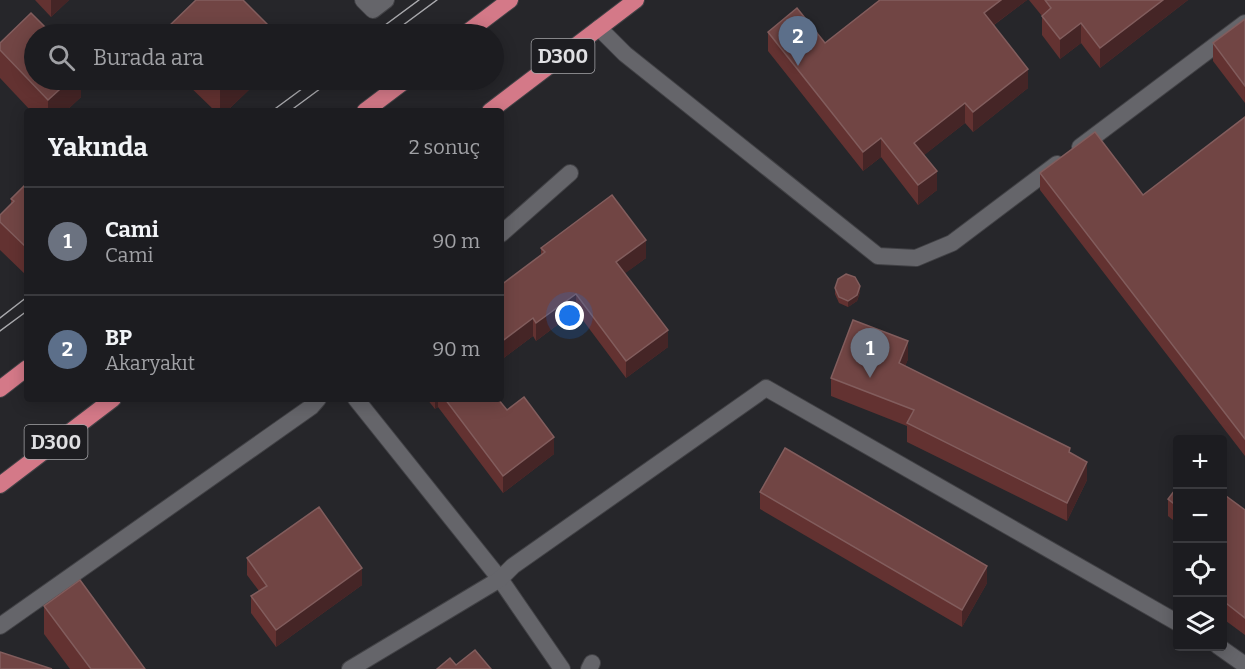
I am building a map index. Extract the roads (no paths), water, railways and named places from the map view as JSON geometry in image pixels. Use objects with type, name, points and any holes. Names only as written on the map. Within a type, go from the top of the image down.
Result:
[{"type":"highway","points":[[478,24],[510,0]]},
{"type":"highway","name":"D300","points":[[494,108],[636,0]]},
{"type":"highway","points":[[369,108],[393,90]]},
{"type":"highway","points":[[0,388],[24,370]]},
{"type":"highway","name":"D300","points":[[0,485],[108,402]]},
{"type":"street","points":[[363,0],[373,10],[386,0]]},
{"type":"street","points":[[599,28],[625,54],[878,256],[916,258],[952,243],[1245,23]]},
{"type":"street","points":[[504,231],[570,173]]},
{"type":"street","points":[[350,669],[500,579],[513,566],[766,388],[1173,620]]},
{"type":"street","points":[[0,626],[315,402]]},
{"type":"street","points":[[358,402],[500,579],[562,669]]},
{"type":"street","points":[[1225,651],[1245,665]]},
{"type":"tram line","points":[[387,24],[419,0]]},
{"type":"tram line","points":[[405,24],[437,0]]},
{"type":"tram line","points":[[276,108],[300,90]]},
{"type":"tram line","points":[[294,108],[318,90]]},
{"type":"tram line","points":[[0,318],[24,299]]},
{"type":"tram line","points":[[0,331],[24,313]]},
{"type":"place","name":"BP","points":[[798,66]]},
{"type":"place","name":"Cami","points":[[870,378]]}]
